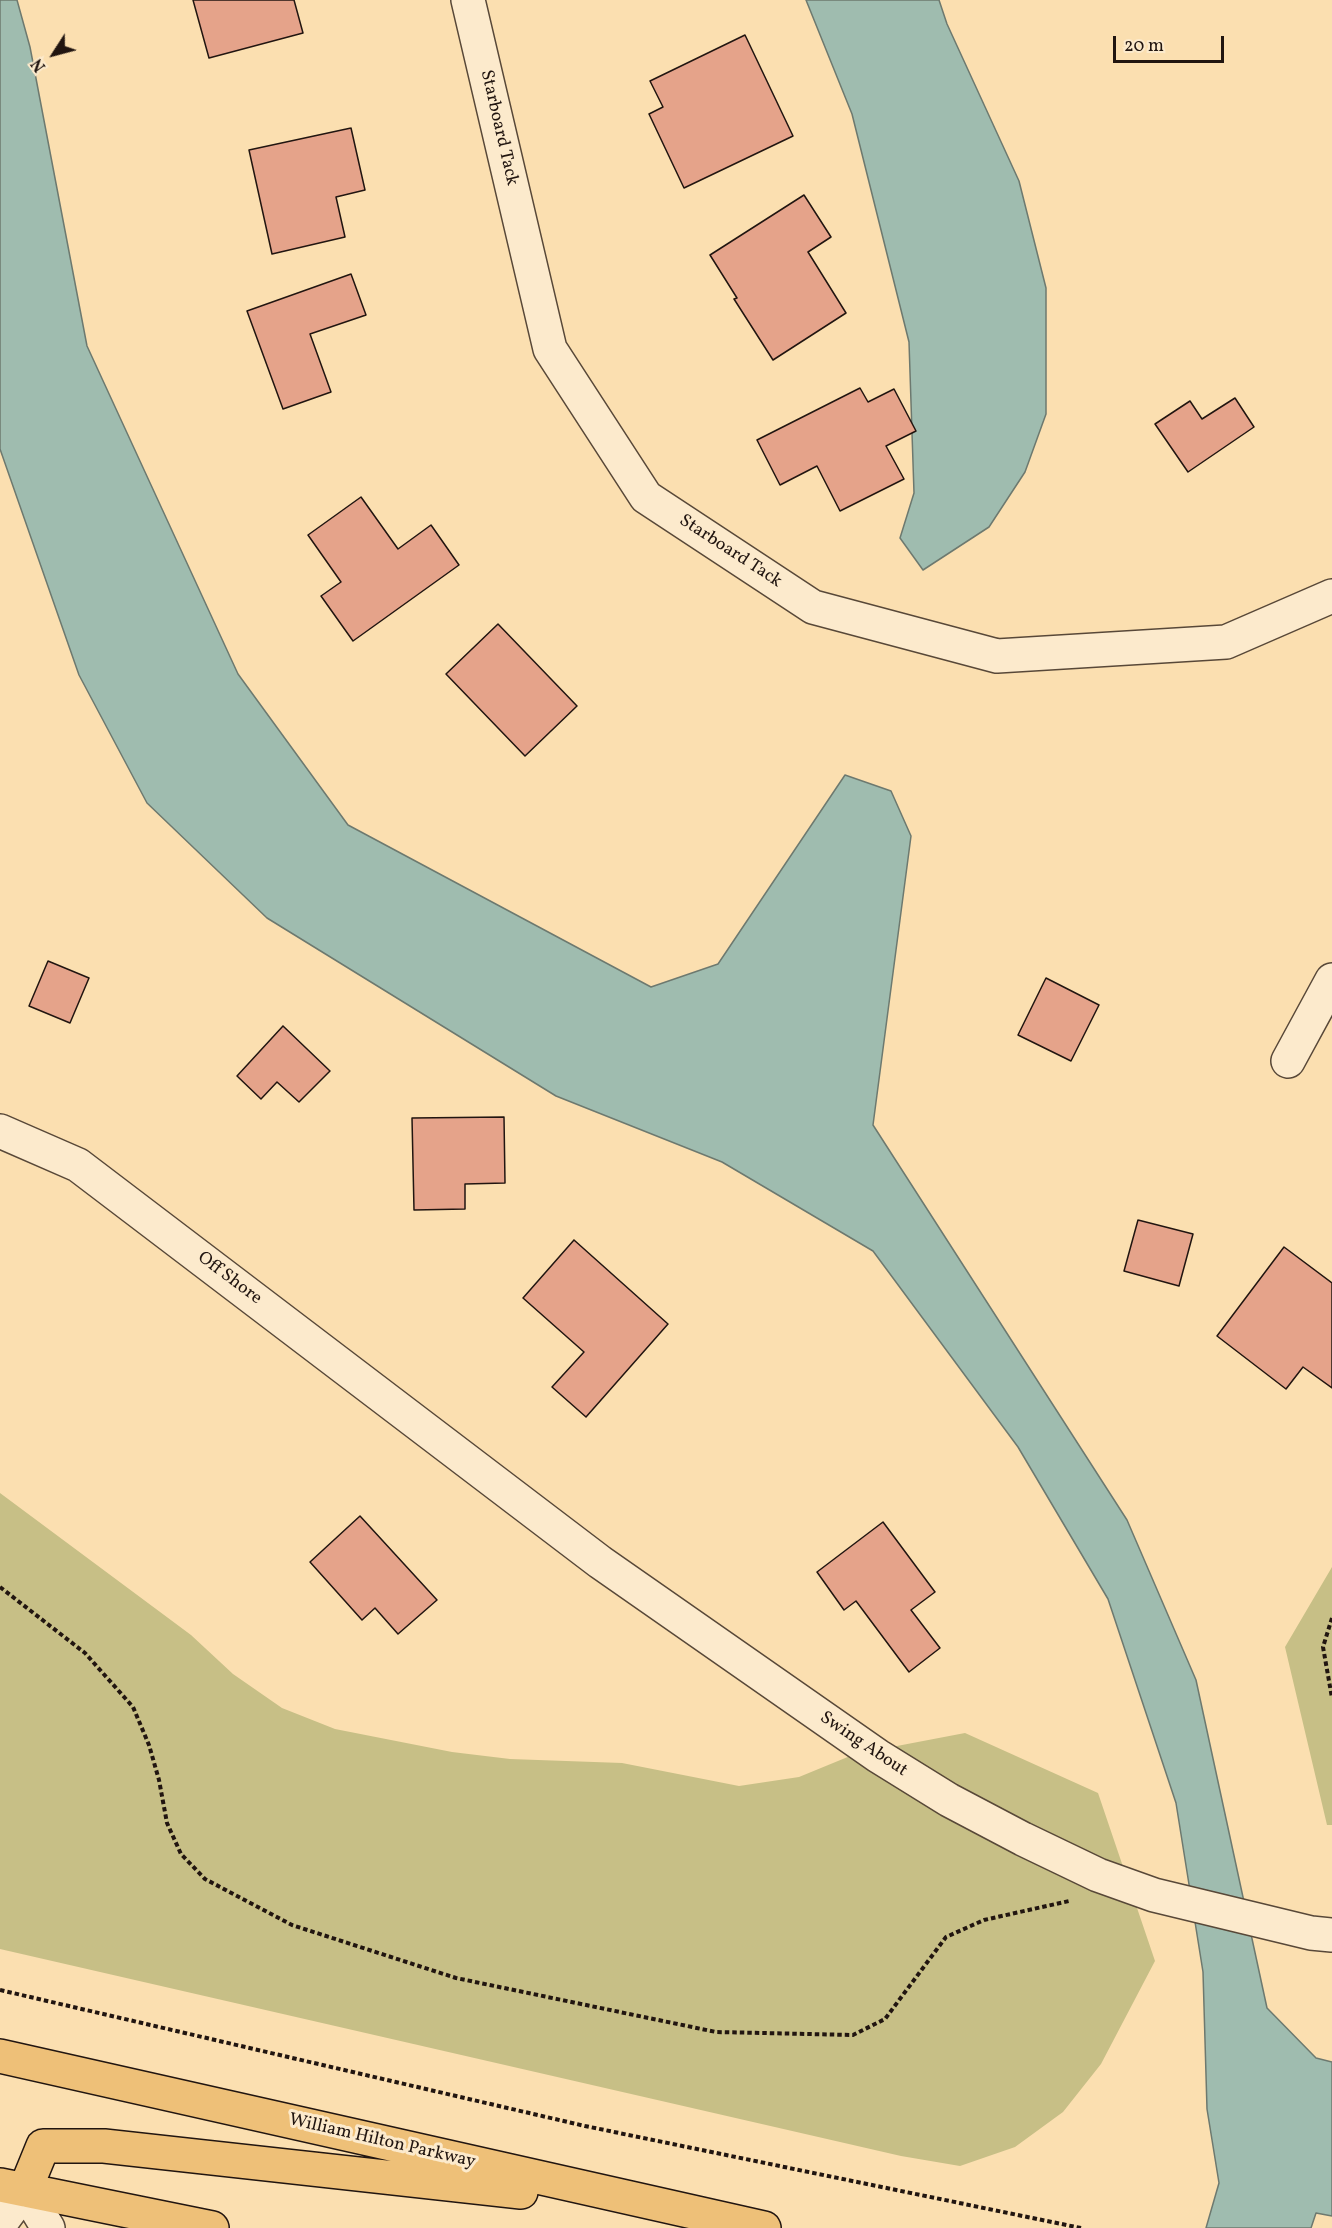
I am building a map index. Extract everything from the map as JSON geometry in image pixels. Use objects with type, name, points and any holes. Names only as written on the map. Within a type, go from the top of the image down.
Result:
[{"type":"highway","name":"William Hilton Parkway","points":[[0,2056],[764,2228]]},
{"type":"highway","points":[[212,2228],[12,2188],[43,2146],[104,2146],[685,2210]]},
{"type":"street","name":"Starboard Tack","points":[[468,0],[550,349],[646,497],[813,607],[997,656],[1226,642],[1332,596]]},
{"type":"street","points":[[1288,1061],[1332,980]]},
{"type":"street","name":"Off Shore","points":[[0,1131],[78,1165],[448,1445]]},
{"type":"street","name":"Swing About","points":[[448,1445],[600,1562],[878,1756],[949,1800],[1023,1839],[1111,1879],[1154,1895],[1311,1933],[1332,1935]]},
{"type":"street","points":[[0,2224],[12,2188],[48,2228]]},
{"type":"path","points":[[0,1587],[85,1653],[133,1707],[151,1754],[167,1823],[181,1854],[205,1879],[292,1925],[456,1978],[716,2032],[853,2035],[885,2019],[946,1937],[984,1920],[1072,1900],[1111,1879]]},
{"type":"path","points":[[1332,1618],[1323,1647],[1332,1698]]},
{"type":"path","points":[[0,1990],[585,2126],[1081,2228]]},
{"type":"shaded area","points":[[0,0],[17,0],[30,47],[87,346],[238,674],[348,825],[651,987],[718,964],[845,775],[891,791],[911,836],[873,1125],[1127,1520],[1196,1680],[1267,2008],[1316,2058],[1332,2062],[1332,2216],[1316,2213],[1311,2228],[1206,2228],[1219,2183],[1207,2109],[1203,1972],[1176,1803],[1108,1599],[1018,1447],[873,1251],[722,1162],[556,1096],[267,918],[147,803],[79,675],[0,449]]},
{"type":"shaded area","points":[[806,0],[939,0],[947,24],[1019,181],[1046,288],[1046,414],[1025,472],[989,527],[923,570],[900,538],[914,493],[909,342],[852,114]]},
{"type":"shaded area","points":[[0,1493],[191,1635],[233,1674],[282,1708],[335,1729],[452,1752],[510,1759],[622,1763],[739,1786],[799,1777],[855,1754],[965,1733],[1098,1793],[1155,1961],[1101,2064],[1063,2112],[1015,2147],[960,2166],[901,2156],[0,1949]]},
{"type":"shaded area","points":[[1332,1567],[1332,1825],[1327,1825],[1285,1647]]},
{"type":"building","points":[[193,0],[294,0],[303,33],[209,58]]},
{"type":"building","points":[[745,35],[793,136],[684,188],[649,114],[663,107],[650,81]]},
{"type":"building","points":[[351,128],[365,190],[336,197],[345,237],[272,254],[249,150]]},
{"type":"building","points":[[804,195],[831,237],[808,252],[846,313],[773,360],[734,299],[737,298],[710,255]]},
{"type":"building","points":[[351,274],[366,315],[310,334],[331,392],[283,409],[247,311]]},
{"type":"building","points":[[860,388],[868,402],[894,389],[916,431],[886,446],[904,479],[840,511],[817,466],[780,485],[757,440]]},
{"type":"building","points":[[1235,398],[1254,427],[1188,472],[1155,424],[1190,401],[1202,419]]},
{"type":"building","points":[[361,497],[398,549],[431,525],[459,565],[353,641],[321,596],[341,582],[308,535]]},
{"type":"building","points":[[498,624],[577,706],[525,756],[446,674]]},
{"type":"building","points":[[48,961],[89,978],[70,1023],[29,1006]]},
{"type":"building","points":[[1046,978],[1099,1005],[1071,1061],[1018,1035]]},
{"type":"building","points":[[283,1026],[330,1071],[299,1102],[277,1082],[261,1099],[237,1076]]},
{"type":"building","points":[[504,1117],[505,1183],[465,1184],[465,1209],[414,1210],[412,1118]]},
{"type":"building","points":[[1138,1220],[1193,1234],[1179,1286],[1124,1271]]},
{"type":"building","points":[[574,1240],[668,1324],[586,1417],[552,1387],[584,1352],[523,1298]]},
{"type":"building","points":[[1284,1247],[1332,1283],[1332,1388],[1303,1367],[1286,1389],[1217,1336]]},
{"type":"building","points":[[360,1516],[437,1600],[398,1634],[375,1608],[362,1620],[310,1562]]},
{"type":"building","points":[[883,1522],[935,1592],[911,1610],[940,1648],[909,1672],[856,1601],[844,1610],[817,1572]]}]
